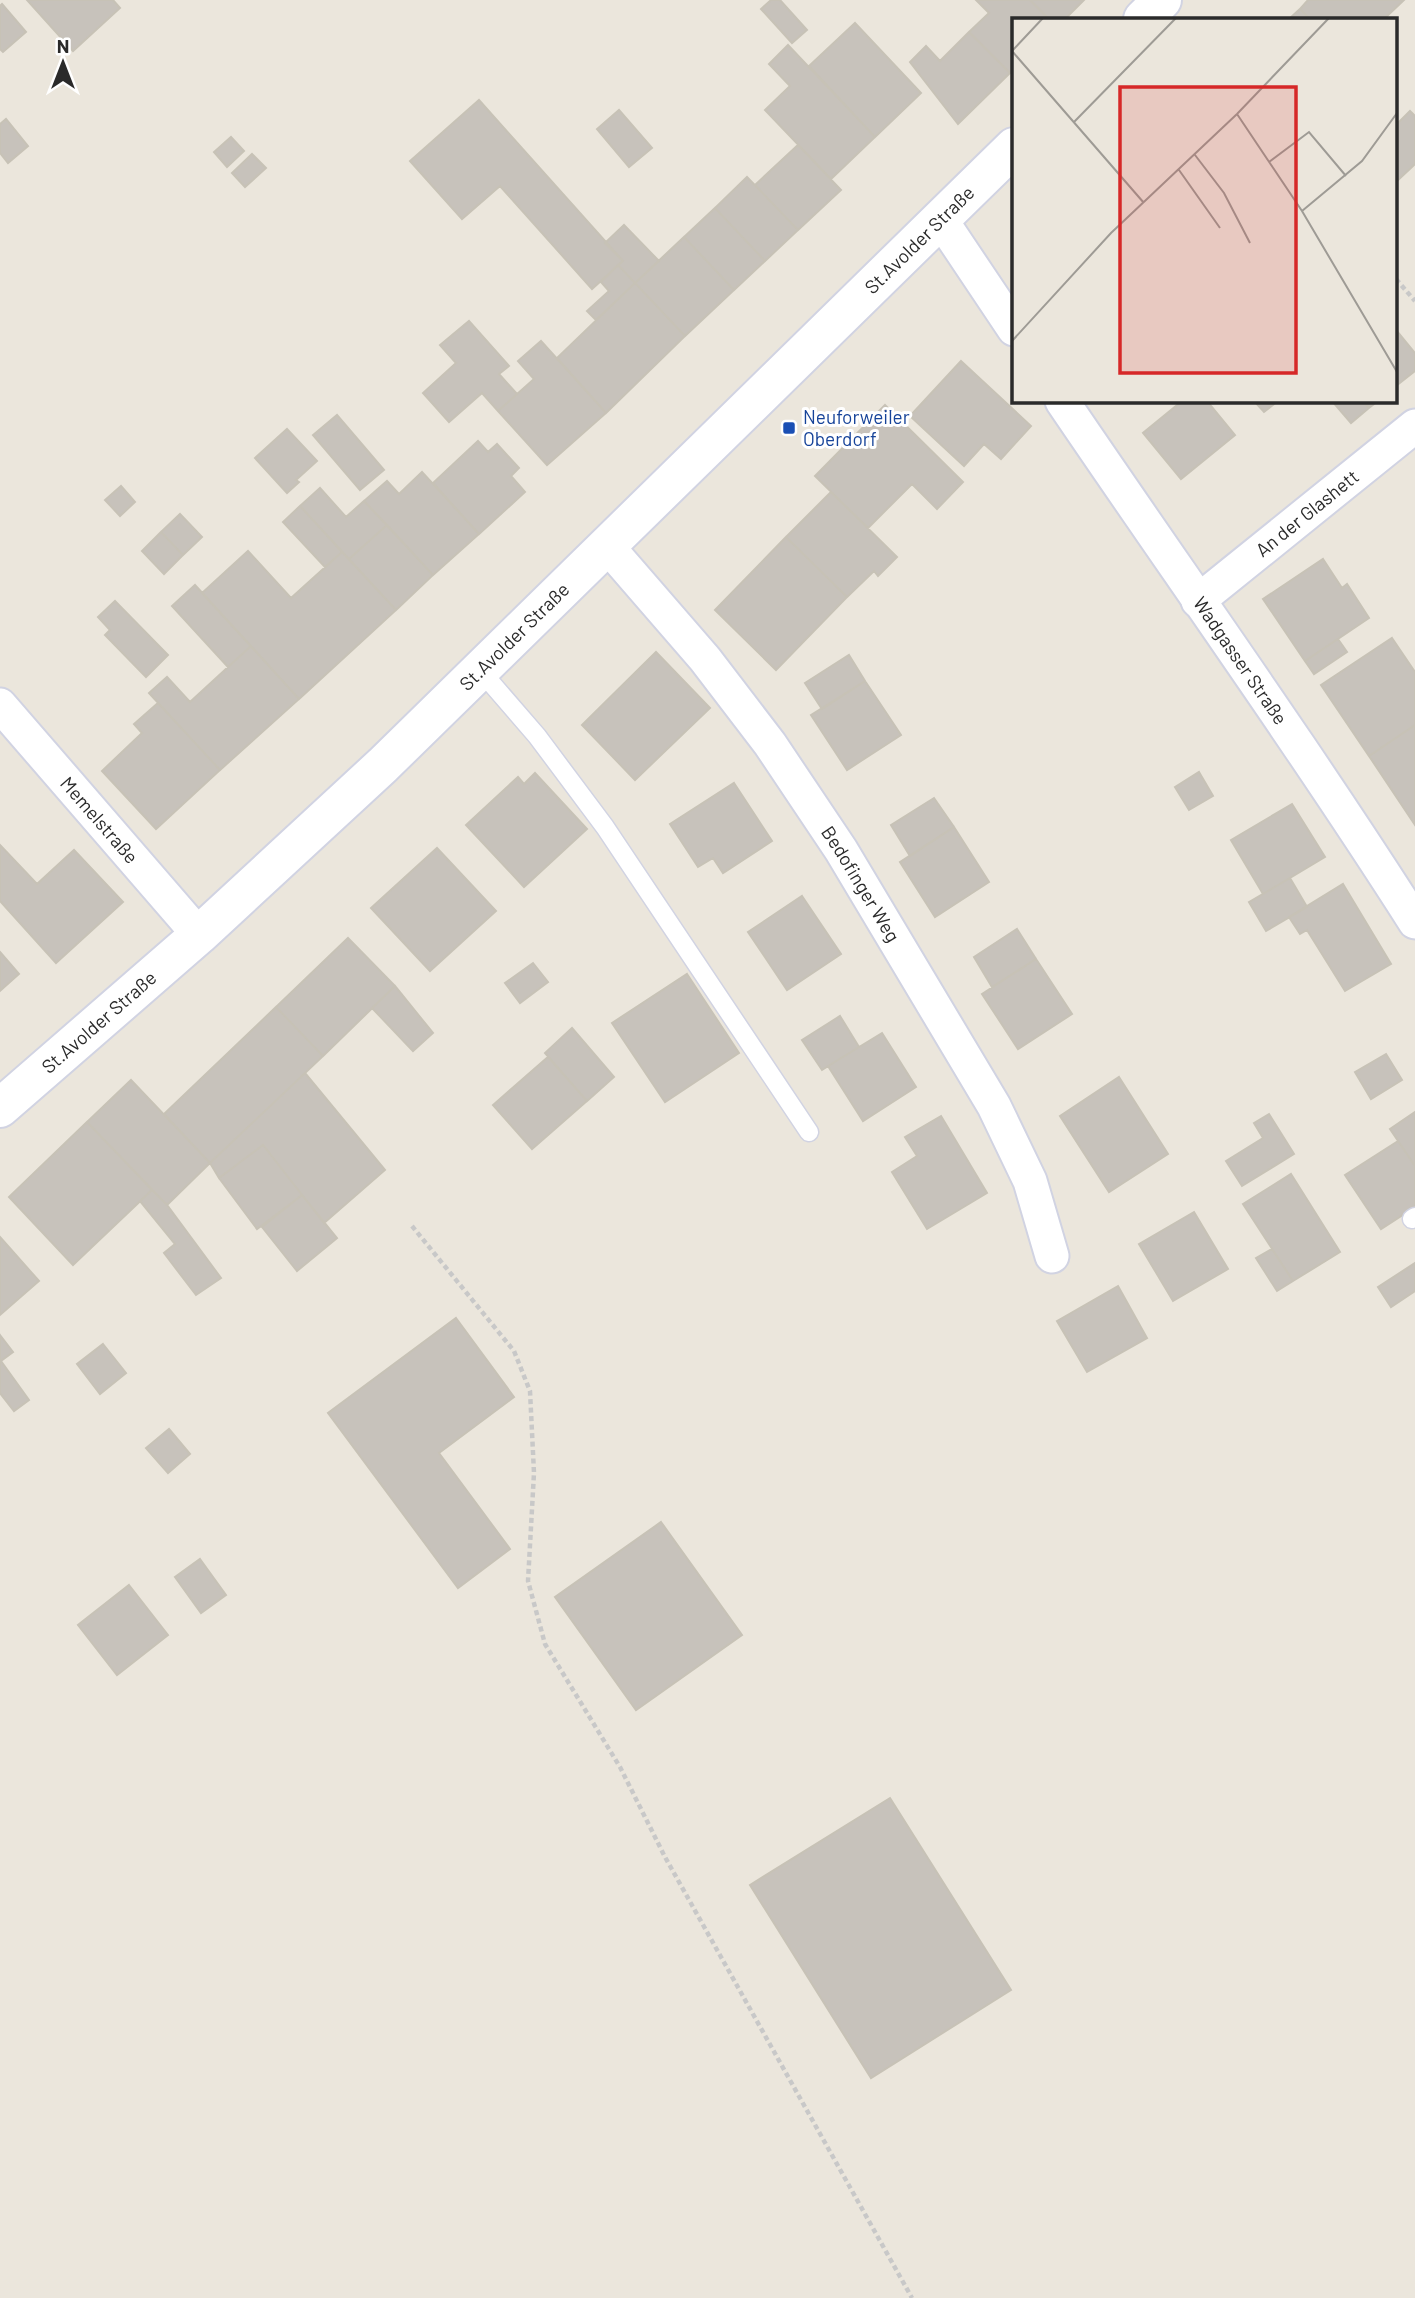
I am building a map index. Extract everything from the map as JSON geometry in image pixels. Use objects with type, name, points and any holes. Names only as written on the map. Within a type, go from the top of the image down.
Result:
[{"type":"main road","points":[[1144,18],[1162,0]]},
{"type":"main road","name":"St.Avolder Straße","points":[[0,1108],[199,935],[383,765],[1012,149]]},
{"type":"street","points":[[941,220],[1012,326]]},
{"type":"street","name":"Wadgasser Straße","points":[[1063,402],[1339,803],[1415,922]]},
{"type":"street","name":"An der Glashett","points":[[1198,601],[1415,426]]},
{"type":"street","name":"Bedofinger Weg","points":[[608,547],[705,659],[770,744],[841,850],[994,1105],[1030,1181],[1052,1256]]},
{"type":"street","name":"Memelstraße","points":[[0,705],[199,935]]},
{"type":"lane","points":[[480,670],[537,736],[605,827],[809,1132]]},
{"type":"path","points":[[1398,281],[1415,300]]},
{"type":"path","points":[[412,1226],[514,1351],[530,1391],[534,1473],[528,1581],[545,1644],[620,1767],[665,1857],[912,2298]]},
{"type":"building","points":[[27,0],[113,0],[120,8],[73,51]]},
{"type":"building","points":[[771,0],[780,0],[807,30],[792,43],[761,9]]},
{"type":"building","points":[[976,0],[1030,0],[1048,18],[1012,18],[1010,73],[969,32],[989,13]]},
{"type":"building","points":[[1030,0],[1084,0],[1066,18],[1048,18]]},
{"type":"building","points":[[1308,0],[1404,0],[1385,18],[1309,18],[1300,9]]},
{"type":"building","points":[[2,4],[26,32],[3,52],[0,49]]},
{"type":"building","points":[[1300,9],[1309,18],[1290,18]]},
{"type":"building","points":[[855,23],[921,93],[875,137],[809,66]]},
{"type":"building","points":[[969,32],[1010,73],[958,124],[910,62],[926,46],[940,61]]},
{"type":"building","points":[[788,45],[875,137],[831,179],[765,110],[790,86],[769,64]]},
{"type":"building","points":[[479,100],[623,261],[592,289],[500,186],[462,219],[410,161]]},
{"type":"building","points":[[619,110],[652,148],[629,167],[597,129]]},
{"type":"building","points":[[1410,111],[1415,116],[1415,164],[1398,180],[1398,123]]},
{"type":"building","points":[[6,119],[28,146],[8,163],[0,153],[0,124]]},
{"type":"building","points":[[231,137],[244,151],[227,167],[214,152]]},
{"type":"building","points":[[798,145],[841,190],[798,230],[755,185]]},
{"type":"building","points":[[252,154],[266,168],[245,187],[232,173]]},
{"type":"building","points":[[747,177],[798,230],[765,261],[715,208]]},
{"type":"building","points":[[715,208],[765,261],[734,290],[684,237]]},
{"type":"building","points":[[624,225],[659,261],[635,283],[618,265],[623,261],[605,243]]},
{"type":"building","points":[[684,237],[734,290],[685,336],[635,283]]},
{"type":"building","points":[[618,265],[635,283],[596,320],[587,311],[609,291],[601,282]]},
{"type":"building","points":[[635,283],[685,336],[606,413],[557,358]]},
{"type":"building","points":[[469,321],[509,366],[499,374],[517,394],[498,411],[482,393],[449,422],[423,393],[456,363],[440,345]]},
{"type":"building","points":[[1398,332],[1415,353],[1415,371],[1398,384]]},
{"type":"building","points":[[541,341],[606,413],[547,465],[498,411],[534,379],[518,361]]},
{"type":"building","points":[[961,361],[1031,426],[1001,459],[984,444],[964,466],[910,416]]},
{"type":"building","points":[[1181,402],[1208,402],[1235,435],[1181,479],[1143,433]]},
{"type":"building","points":[[1255,402],[1277,402],[1264,412]]},
{"type":"building","points":[[1333,402],[1364,402],[1369,408],[1351,423]]},
{"type":"building","points":[[1364,402],[1377,402],[1369,408]]},
{"type":"building","points":[[885,405],[963,482],[937,509],[912,484],[868,528],[815,476]]},
{"type":"building","points":[[337,415],[384,470],[360,490],[313,435]]},
{"type":"building","points":[[287,429],[317,461],[296,480],[299,482],[287,493],[255,458]]},
{"type":"building","points":[[478,441],[488,452],[497,444],[519,468],[511,476],[525,492],[479,534],[433,483]]},
{"type":"building","points":[[422,472],[479,534],[433,575],[364,501],[387,481],[399,494]]},
{"type":"building","points":[[121,486],[135,502],[120,516],[105,500]]},
{"type":"building","points":[[320,488],[346,517],[364,501],[387,525],[349,559],[300,506]]},
{"type":"building","points":[[831,492],[897,557],[878,576],[874,571],[847,597],[786,537]]},
{"type":"building","points":[[300,506],[342,552],[325,567],[283,522]]},
{"type":"building","points":[[180,514],[202,537],[183,555],[161,532]]},
{"type":"building","points":[[387,525],[433,575],[396,610],[349,559]]},
{"type":"building","points":[[161,532],[183,555],[164,574],[142,551]]},
{"type":"building","points":[[786,537],[847,597],[776,670],[715,610]]},
{"type":"building","points":[[248,551],[291,598],[342,552],[396,610],[299,699],[202,593]]},
{"type":"building","points":[[1323,559],[1342,588],[1347,584],[1369,618],[1305,661],[1263,599]]},
{"type":"building","points":[[195,585],[251,646],[228,667],[172,606]]},
{"type":"building","points":[[115,601],[168,655],[146,677],[105,635],[110,630],[98,617]]},
{"type":"building","points":[[1392,638],[1415,672],[1415,725],[1369,756],[1321,685]]},
{"type":"building","points":[[1338,639],[1347,652],[1314,674],[1305,661]]},
{"type":"building","points":[[251,646],[299,699],[220,770],[149,693],[167,677],[190,702]]},
{"type":"building","points":[[656,652],[710,708],[635,780],[582,725]]},
{"type":"building","points":[[849,655],[865,681],[822,709],[805,683]]},
{"type":"building","points":[[865,681],[901,735],[847,770],[811,715]]},
{"type":"building","points":[[158,703],[220,770],[156,829],[102,771],[142,733],[134,724]]},
{"type":"building","points":[[1415,725],[1415,825],[1369,756]]},
{"type":"building","points":[[1199,772],[1213,796],[1189,810],[1175,787]]},
{"type":"building","points":[[535,773],[587,829],[524,887],[466,825],[518,777],[524,784]]},
{"type":"building","points":[[734,783],[772,841],[723,873],[713,858],[698,867],[670,824]]},
{"type":"building","points":[[934,798],[954,827],[910,856],[891,825]]},
{"type":"building","points":[[1292,804],[1325,857],[1263,894],[1231,840]]},
{"type":"building","points":[[954,827],[989,882],[935,917],[900,862]]},
{"type":"building","points":[[0,845],[37,884],[74,850],[123,902],[56,963],[0,901]]},
{"type":"building","points":[[437,848],[496,911],[430,971],[371,908]]},
{"type":"building","points":[[1290,878],[1307,907],[1266,931],[1249,902]]},
{"type":"building","points":[[1343,884],[1391,964],[1345,991],[1307,930],[1300,934],[1289,917]]},
{"type":"building","points":[[802,896],[841,954],[787,990],[748,932]]},
{"type":"building","points":[[1017,929],[1036,959],[992,987],[974,957]]},
{"type":"building","points":[[348,938],[395,986],[323,1056],[276,1007]]},
{"type":"building","points":[[0,952],[19,974],[0,991]]},
{"type":"building","points":[[1036,959],[1072,1014],[1018,1049],[982,994]]},
{"type":"building","points":[[533,963],[548,982],[520,1003],[505,983]]},
{"type":"building","points":[[687,974],[739,1053],[665,1102],[612,1023]]},
{"type":"building","points":[[395,986],[433,1033],[413,1051],[372,1008]]},
{"type":"building","points":[[276,1007],[323,1056],[210,1163],[164,1114]]},
{"type":"building","points":[[840,1016],[859,1047],[822,1070],[802,1040]]},
{"type":"building","points":[[572,1028],[614,1077],[587,1101],[545,1053]]},
{"type":"building","points":[[882,1033],[916,1087],[863,1121],[828,1066]]},
{"type":"building","points":[[1386,1054],[1402,1080],[1371,1099],[1355,1072]]},
{"type":"building","points":[[548,1057],[587,1101],[532,1149],[493,1105]]},
{"type":"building","points":[[305,1073],[385,1170],[324,1223],[263,1145],[219,1178],[210,1163]]},
{"type":"building","points":[[1119,1077],[1168,1154],[1109,1192],[1060,1116]]},
{"type":"building","points":[[131,1080],[210,1163],[167,1205],[87,1122]]},
{"type":"building","points":[[1415,1112],[1415,1166],[1390,1129]]},
{"type":"building","points":[[1269,1114],[1294,1154],[1242,1186],[1226,1161],[1263,1138],[1254,1123]]},
{"type":"building","points":[[941,1116],[987,1193],[927,1229],[892,1172],[917,1156],[905,1137]]},
{"type":"building","points":[[87,1122],[152,1190],[73,1265],[9,1197]]},
{"type":"building","points":[[1398,1141],[1415,1166],[1415,1207],[1381,1229],[1345,1175]]},
{"type":"building","points":[[263,1145],[302,1195],[257,1229],[219,1178]]},
{"type":"building","points":[[1291,1174],[1340,1252],[1293,1281],[1243,1204]]},
{"type":"building","points":[[152,1190],[167,1205],[221,1278],[196,1295],[164,1253],[175,1244],[140,1201]]},
{"type":"building","points":[[302,1195],[337,1238],[297,1271],[262,1227]]},
{"type":"building","points":[[1194,1212],[1228,1269],[1173,1301],[1139,1244]]},
{"type":"building","points":[[0,1237],[39,1281],[0,1315]]},
{"type":"building","points":[[1272,1249],[1293,1281],[1277,1291],[1256,1258]]},
{"type":"building","points":[[1415,1263],[1415,1291],[1391,1307],[1378,1287]]},
{"type":"building","points":[[1118,1286],[1147,1338],[1087,1372],[1057,1321]]},
{"type":"building","points":[[456,1318],[514,1397],[439,1453],[510,1549],[458,1588],[328,1413]]},
{"type":"building","points":[[0,1335],[13,1352],[1,1361],[29,1400],[14,1411],[0,1393]]},
{"type":"building","points":[[103,1344],[126,1373],[100,1394],[77,1364]]},
{"type":"building","points":[[169,1429],[190,1454],[168,1473],[146,1448]]},
{"type":"building","points":[[661,1522],[742,1635],[636,1710],[555,1597]]},
{"type":"building","points":[[200,1559],[226,1595],[201,1613],[175,1577]]},
{"type":"building","points":[[129,1585],[168,1635],[117,1675],[78,1625]]},
{"type":"building","points":[[890,1798],[1011,1990],[871,2078],[750,1885]]},
{"type":"place","name":"Neuforweiler Oberdorf","points":[[789,428]]}]
